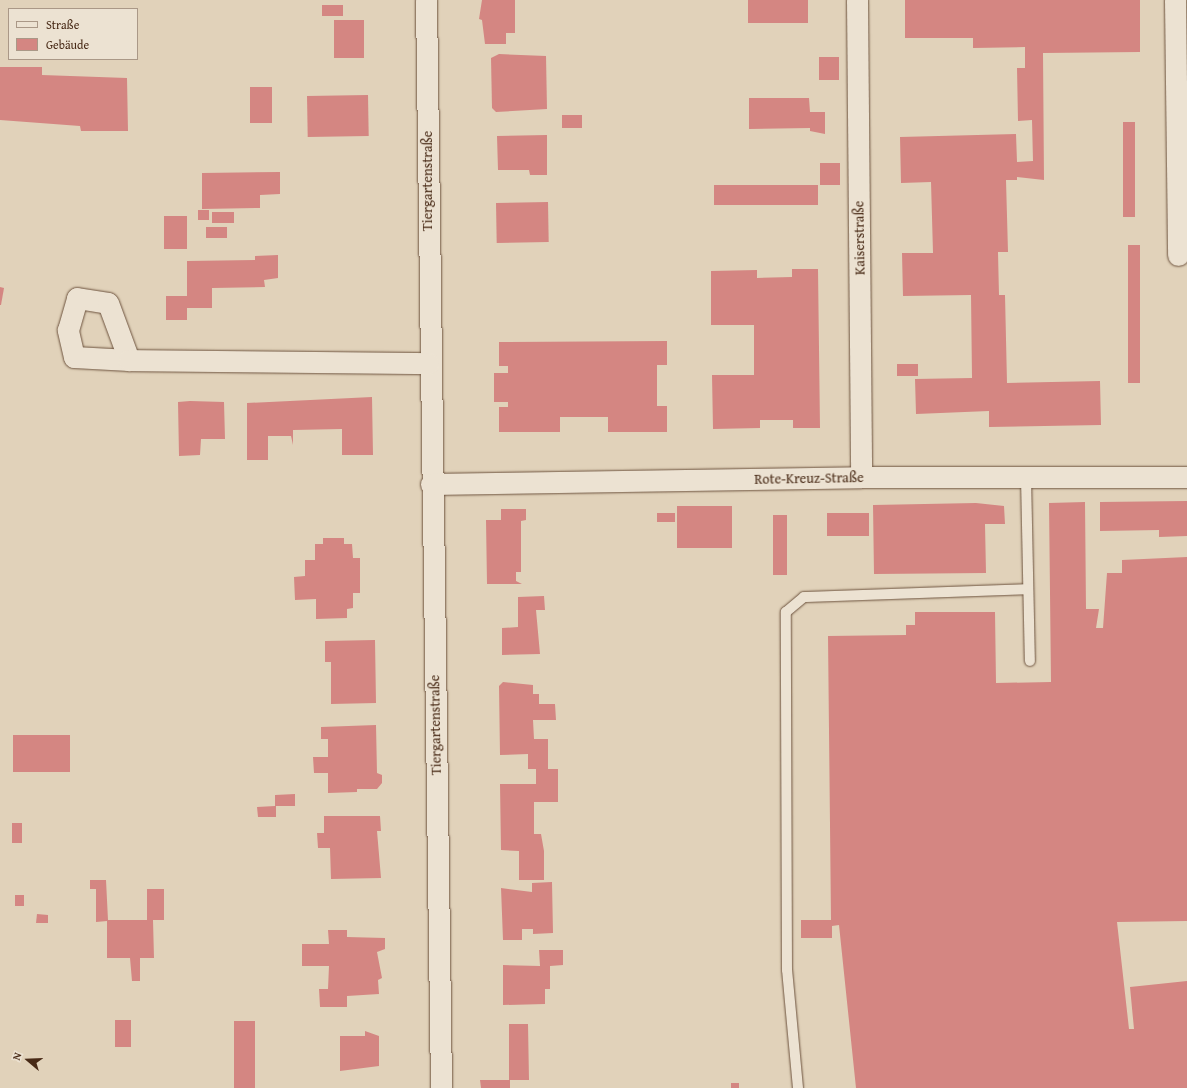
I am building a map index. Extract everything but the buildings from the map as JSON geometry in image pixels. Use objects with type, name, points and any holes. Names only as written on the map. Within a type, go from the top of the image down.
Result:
[{"type":"street","name":"Tiergartenstraße","points":[[426,0],[428,362],[441,1088]]},
{"type":"street","name":"Kaiserstraße","points":[[857,0],[861,477]]},
{"type":"street","points":[[1175,0],[1178,255]]},
{"type":"street","points":[[129,360],[428,362]]},
{"type":"street","name":"Rote-Kreuz-Straße","points":[[431,484],[861,477],[1187,477]]},
{"type":"lane","points":[[1026,477],[1030,661]]},
{"type":"lane","points":[[798,1088],[787,970],[786,612],[804,597],[1028,589]]}]
